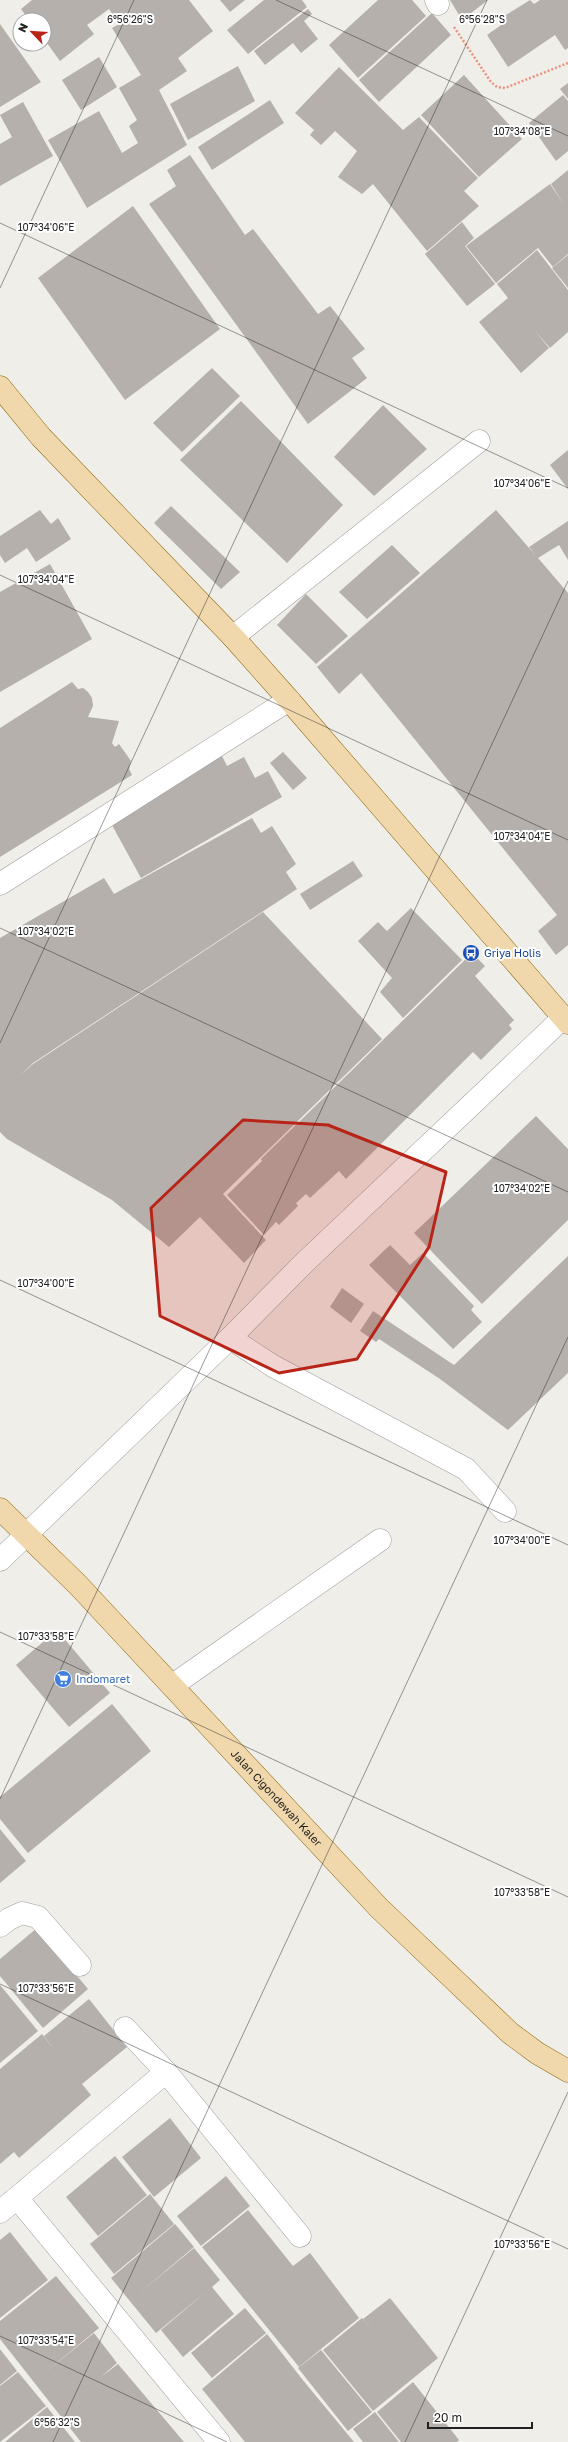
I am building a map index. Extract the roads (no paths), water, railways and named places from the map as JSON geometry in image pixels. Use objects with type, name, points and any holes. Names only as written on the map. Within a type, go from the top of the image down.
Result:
[{"type":"main road","points":[[0,387],[41,437],[233,637],[566,1020]]},
{"type":"main road","name":"Jalan Cigondewah Kaler","points":[[0,1509],[27,1533],[173,1685],[379,1908],[510,2033],[537,2053],[568,2071]]},
{"type":"street","points":[[233,637],[479,440]]},
{"type":"street","points":[[0,884],[289,700]]},
{"type":"street","points":[[0,1560],[230,1338],[304,1263],[566,1020]]},
{"type":"street","points":[[230,1338],[273,1366],[466,1470],[505,1511]]},
{"type":"street","points":[[173,1685],[380,1540]]},
{"type":"street","points":[[0,1926],[22,1913],[38,1918],[80,1965]]},
{"type":"street","points":[[126,2028],[166,2072],[300,2236]]},
{"type":"street","points":[[0,2212],[166,2072]]},
{"type":"street","points":[[17,2198],[219,2442]]},
{"type":"place","name":"Griya Holis","points":[[471,953]]},
{"type":"place","name":"Indomaret","points":[[63,1679]]}]
